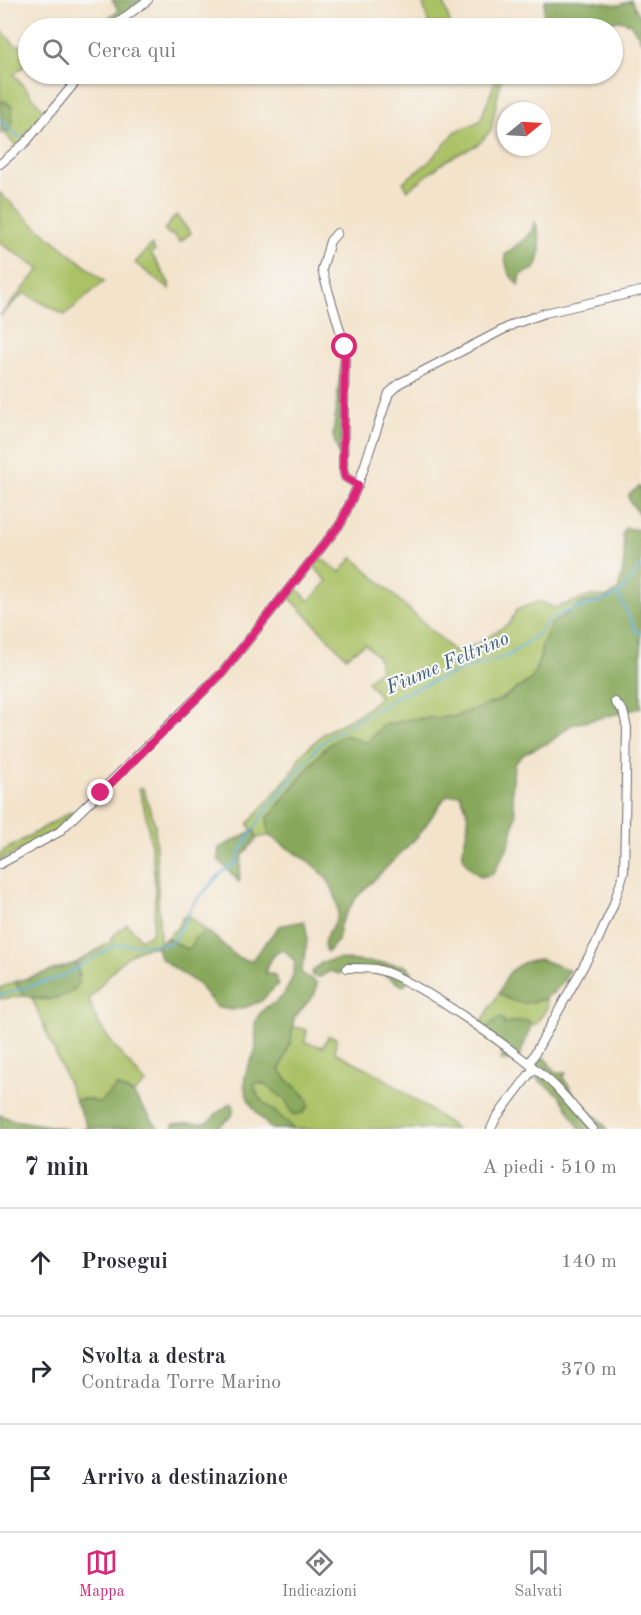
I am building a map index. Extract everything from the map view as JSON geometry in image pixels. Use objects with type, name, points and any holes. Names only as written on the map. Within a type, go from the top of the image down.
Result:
[{"type":"street","points":[[124,18],[148,0]]},
{"type":"street","points":[[0,164],[26,142],[74,84]]},
{"type":"street","points":[[337,233],[330,241],[322,270],[345,347],[343,468],[345,477],[358,485]]},
{"type":"street","points":[[0,864],[59,832],[223,672],[341,523],[358,485],[389,393],[400,384],[514,324],[545,313],[641,291]]},
{"type":"street","points":[[491,1129],[496,1118],[532,1066],[598,940],[614,906],[624,872],[627,728],[623,711],[615,702]]},
{"type":"street","points":[[347,968],[376,969],[400,979],[456,1012],[532,1066],[556,1087],[593,1129]]},
{"type":"green space","points":[[112,0],[142,0],[118,18],[108,18],[119,11]]},
{"type":"green space","points":[[422,0],[443,0],[449,18],[427,18]]},
{"type":"green space","points":[[545,0],[581,0],[620,5],[631,0],[641,19],[641,41],[635,30],[623,21],[623,18],[543,18]]},
{"type":"green space","points":[[0,29],[18,45],[18,71],[14,74],[18,79],[18,84],[22,84],[44,111],[50,111],[17,148],[5,133],[10,130],[12,107],[7,102],[0,101]]},
{"type":"green space","points":[[494,84],[500,84],[491,130],[479,144],[447,160],[408,190],[403,182],[429,162],[456,131],[480,121]]},
{"type":"green space","points":[[0,101],[7,102],[12,107],[12,127],[1,134]]},
{"type":"green space","points":[[0,193],[31,222],[104,281],[65,315],[24,293],[0,316],[40,269],[0,243]]},
{"type":"green space","points":[[176,215],[191,233],[180,242],[173,234],[170,235],[164,230]]},
{"type":"green space","points":[[535,222],[540,240],[538,264],[535,269],[521,274],[519,285],[509,272],[505,255],[530,234]]},
{"type":"green space","points":[[151,245],[155,250],[151,253],[169,283],[169,289],[135,263]]},
{"type":"green space","points":[[343,349],[341,461],[333,436]]},
{"type":"green space","points":[[641,488],[641,517],[629,500],[629,494]]},
{"type":"green space","points":[[625,528],[641,530],[641,708],[571,725],[550,742],[525,753],[514,764],[512,794],[516,815],[509,845],[493,874],[481,877],[465,861],[463,847],[468,822],[466,810],[460,794],[446,796],[418,836],[355,899],[340,924],[338,941],[327,952],[324,942],[338,914],[333,889],[317,868],[269,836],[267,819],[324,749],[344,734],[366,743],[382,726],[410,719],[453,717],[500,700],[531,680],[540,659],[542,645],[552,624],[584,602],[602,601],[618,590],[624,562],[622,535]]},
{"type":"green space","points":[[319,557],[340,572],[353,557],[456,653],[479,643],[510,623],[516,610],[540,601],[554,608],[591,596],[610,597],[602,601],[584,602],[552,624],[542,645],[540,659],[531,680],[500,700],[453,717],[410,719],[366,743],[324,749],[267,819],[269,836],[257,838],[248,824],[294,770],[300,756],[324,733],[363,712],[380,697],[367,681],[380,669],[378,657],[365,644],[346,657],[288,596],[296,587],[309,601],[327,582],[313,565]]},
{"type":"green space","points":[[139,788],[143,788],[155,825],[160,942],[157,947],[137,951],[127,957],[89,999],[105,1033],[146,1083],[133,1094],[117,1086],[100,1103],[86,1099],[75,1100],[32,998],[49,1000],[80,976],[76,963],[112,941],[111,938],[127,924],[141,939],[151,934],[155,900],[153,861]]},
{"type":"green space","points":[[72,811],[74,815],[56,831],[0,861],[0,853]]},
{"type":"green space","points":[[254,830],[257,838],[242,856],[239,882],[218,859],[219,848]]},
{"type":"green space","points":[[190,916],[206,931],[195,939],[192,947],[186,949],[166,938],[177,928],[183,917]]},
{"type":"green space","points":[[304,921],[307,941],[301,973],[317,983],[315,994],[294,1018],[291,1041],[280,1069],[286,1079],[304,1094],[309,1105],[303,1113],[293,1115],[286,1100],[263,1083],[254,1083],[264,1103],[293,1129],[271,1129],[247,1097],[244,1081],[255,1050],[256,1020],[265,1008],[284,994],[292,978],[295,962],[283,949],[277,953],[265,972],[275,975],[278,984],[261,1001],[231,1010],[216,1007],[199,985],[160,958],[157,947],[166,938],[186,949],[192,947],[194,939],[206,931],[239,958],[252,960],[279,926]]},
{"type":"green space","points":[[339,959],[404,965],[412,972],[412,978],[403,986],[383,974],[345,968],[339,974],[330,971],[320,977],[312,976],[312,972],[322,962]]},
{"type":"green space","points":[[540,959],[569,970],[564,980],[549,995],[530,1003],[520,1003],[500,994],[505,980],[513,969],[525,962]]},
{"type":"green space","points":[[76,963],[79,975],[77,985],[65,996],[45,999],[24,996],[15,982]]},
{"type":"green space","points":[[15,982],[24,996],[0,999],[0,988]]},
{"type":"green space","points":[[500,991],[500,994],[533,1002],[546,999],[547,1008],[537,1023],[531,1026],[529,1021],[509,1022],[504,1026],[504,1020],[499,1018],[486,1031],[479,1026]]},
{"type":"green space","points":[[499,1018],[504,1020],[504,1025],[509,1022],[529,1021],[531,1026],[518,1061],[501,1061],[504,1047],[486,1031],[488,1026]]},
{"type":"green space","points":[[292,1026],[307,1030],[305,1042],[323,1047],[328,1036],[336,1038],[335,1052],[379,1075],[457,1129],[293,1129],[264,1103],[254,1083],[264,1085],[276,1092],[286,1101],[290,1110],[306,1096],[283,1077],[280,1069],[291,1041]]},
{"type":"green space","points":[[538,1057],[545,1058],[555,1072],[566,1073],[563,1078],[577,1098],[607,1129],[580,1129],[560,1096],[532,1075],[531,1068]]},
{"type":"green space","points":[[117,1086],[133,1094],[159,1129],[80,1129],[88,1128],[75,1100],[86,1099],[100,1103]]},
{"type":"green space","points":[[231,1103],[234,1107],[232,1116],[216,1129],[172,1129],[174,1124],[209,1122]]},
{"type":"green space","points":[[0,1115],[14,1120],[67,1129],[0,1129]]},
{"type":"waterway","points":[[0,120],[20,138]]},
{"type":"waterway","name":"Fiume Feltrino","points":[[0,995],[61,977],[115,945],[169,944],[176,937],[193,904],[222,872],[237,863],[239,853],[262,816],[319,745],[400,695],[461,670],[510,655],[540,632],[546,623],[562,613],[619,595],[641,566]]},
{"type":"waterway","points":[[619,596],[636,631],[641,634]]},
{"type":"route","points":[[101,793],[223,672],[341,523],[358,485],[350,483],[345,477],[343,468],[345,347]]}]
